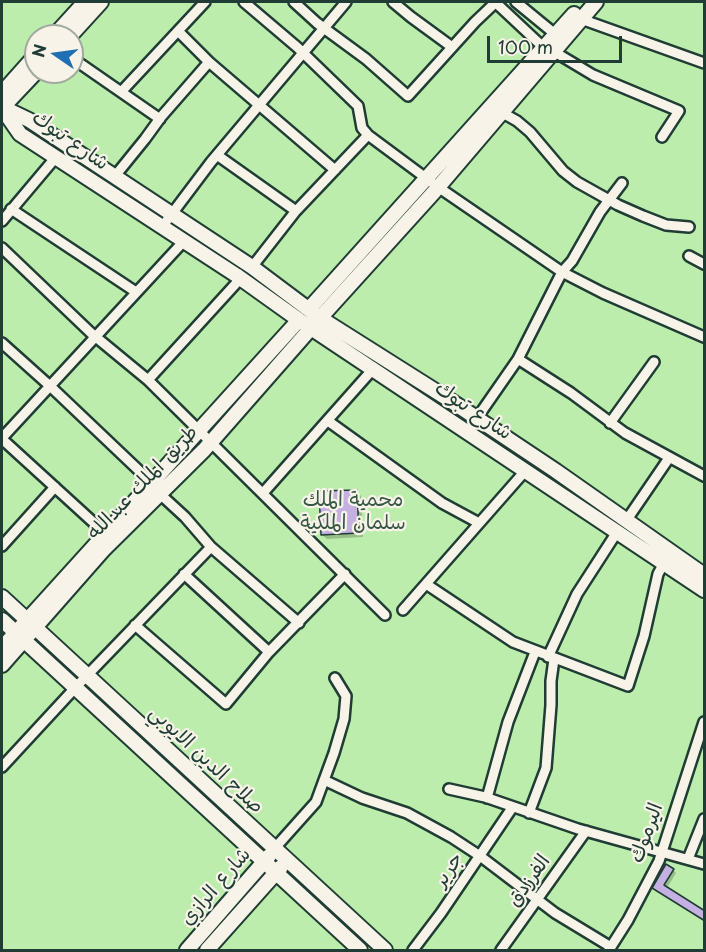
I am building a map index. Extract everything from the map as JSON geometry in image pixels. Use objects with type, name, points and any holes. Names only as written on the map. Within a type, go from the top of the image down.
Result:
[{"type":"main road","points":[[65,24],[85,2]]},
{"type":"main road","points":[[81,24],[101,2]]},
{"type":"main road","name":"طريق الملك عبدالله","points":[[31,624],[210,443],[438,187],[501,112],[548,49],[555,34],[585,2]]},
{"type":"main road","name":"طريق الملك عبدالله","points":[[2,665],[20,637],[105,532],[427,177],[548,49],[596,2]]},
{"type":"main road","points":[[2,93],[24,68]]},
{"type":"main road","points":[[2,108],[25,84]]},
{"type":"main road","name":"شارع تبوك","points":[[2,108],[20,134],[241,278],[477,418],[556,471],[664,563],[705,590]]},
{"type":"main road","name":"شارع تبوك","points":[[2,108],[29,120],[252,267],[304,315]]},
{"type":"main road","name":"شارع تبوك","points":[[316,323],[374,369],[526,470],[705,575]]},
{"type":"main road","name":"صلاح الدين الايوبي","points":[[2,597],[384,951]]},
{"type":"main road","name":"صلاح الدين الايوبي","points":[[2,620],[360,951]]},
{"type":"main road","name":"طريق الملك عبدالله","points":[[2,648],[20,637]]},
{"type":"main road","name":"شارع الرازي","points":[[187,951],[274,849]]},
{"type":"main road","name":"شارع الرازي","points":[[207,951],[287,860]]},
{"type":"street","points":[[121,92],[205,2]]},
{"type":"street","points":[[244,2],[303,52],[358,106],[362,128],[368,135],[438,187],[562,272],[603,293],[705,337]]},
{"type":"street","points":[[294,2],[366,59],[408,96],[495,2],[548,49],[593,75],[679,111],[662,137]]},
{"type":"street","points":[[162,226],[217,155],[346,2]]},
{"type":"street","points":[[393,2],[452,47]]},
{"type":"street","points":[[516,2],[555,34]]},
{"type":"street","points":[[581,19],[705,63]]},
{"type":"street","points":[[178,31],[208,62],[335,170]]},
{"type":"street","points":[[115,177],[159,119],[208,62]]},
{"type":"street","points":[[84,66],[159,119]]},
{"type":"street","points":[[501,112],[530,132],[563,171],[609,200],[666,225],[689,227]]},
{"type":"street","points":[[252,267],[296,211],[368,135]]},
{"type":"street","points":[[217,155],[296,211]]},
{"type":"street","points":[[2,221],[56,157]]},
{"type":"street","points":[[477,418],[518,359],[562,272],[572,261],[622,183]]},
{"type":"street","points":[[12,209],[136,292]]},
{"type":"street","points":[[105,532],[55,487],[3,434],[184,241]]},
{"type":"street","points":[[2,248],[95,336],[148,380],[385,615]]},
{"type":"street","points":[[688,256],[705,264]]},
{"type":"street","points":[[148,380],[241,278]]},
{"type":"street","points":[[2,343],[151,482]]},
{"type":"street","points":[[518,359],[571,393],[610,423],[669,458],[705,476]]},
{"type":"street","points":[[610,423],[654,362]]},
{"type":"street","points":[[262,493],[374,369]]},
{"type":"street","points":[[328,421],[442,503],[479,523]]},
{"type":"street","points":[[529,813],[546,768],[551,705],[551,658],[577,594],[669,458]]},
{"type":"street","points":[[403,610],[526,470]]},
{"type":"street","points":[[2,546],[55,487]]},
{"type":"street","points":[[160,494],[185,517],[211,547],[299,623]]},
{"type":"street","points":[[2,767],[211,547]]},
{"type":"street","points":[[426,584],[513,642],[628,686],[644,636],[658,574],[664,563]]},
{"type":"street","points":[[184,574],[269,652]]},
{"type":"street","points":[[135,625],[226,704],[269,652],[345,574]]},
{"type":"street","points":[[487,798],[508,722],[535,652]]},
{"type":"street","points":[[274,849],[316,802],[324,780],[344,719],[346,696],[335,678]]},
{"type":"street","name":"اليرموك","points":[[610,949],[628,920],[662,852],[705,722]]},
{"type":"street","points":[[324,780],[362,798],[413,815],[480,856],[555,913],[610,949]]},
{"type":"street","points":[[449,789],[487,798],[586,831],[705,864]]},
{"type":"street","name":"جرير","points":[[413,951],[512,808]]},
{"type":"street","points":[[688,859],[705,819]]},
{"type":"street","name":"الفرزدق","points":[[501,951],[586,831]]},
{"type":"green space","name":"محمية الملك سلمان الملكية","points":[[2,2],[704,2],[704,950],[2,950]]},
{"type":"building","points":[[357,490],[359,533],[321,535],[319,491]]},
{"type":"building","points":[[666,864],[674,869],[664,885],[705,911],[705,921],[652,888]]}]
